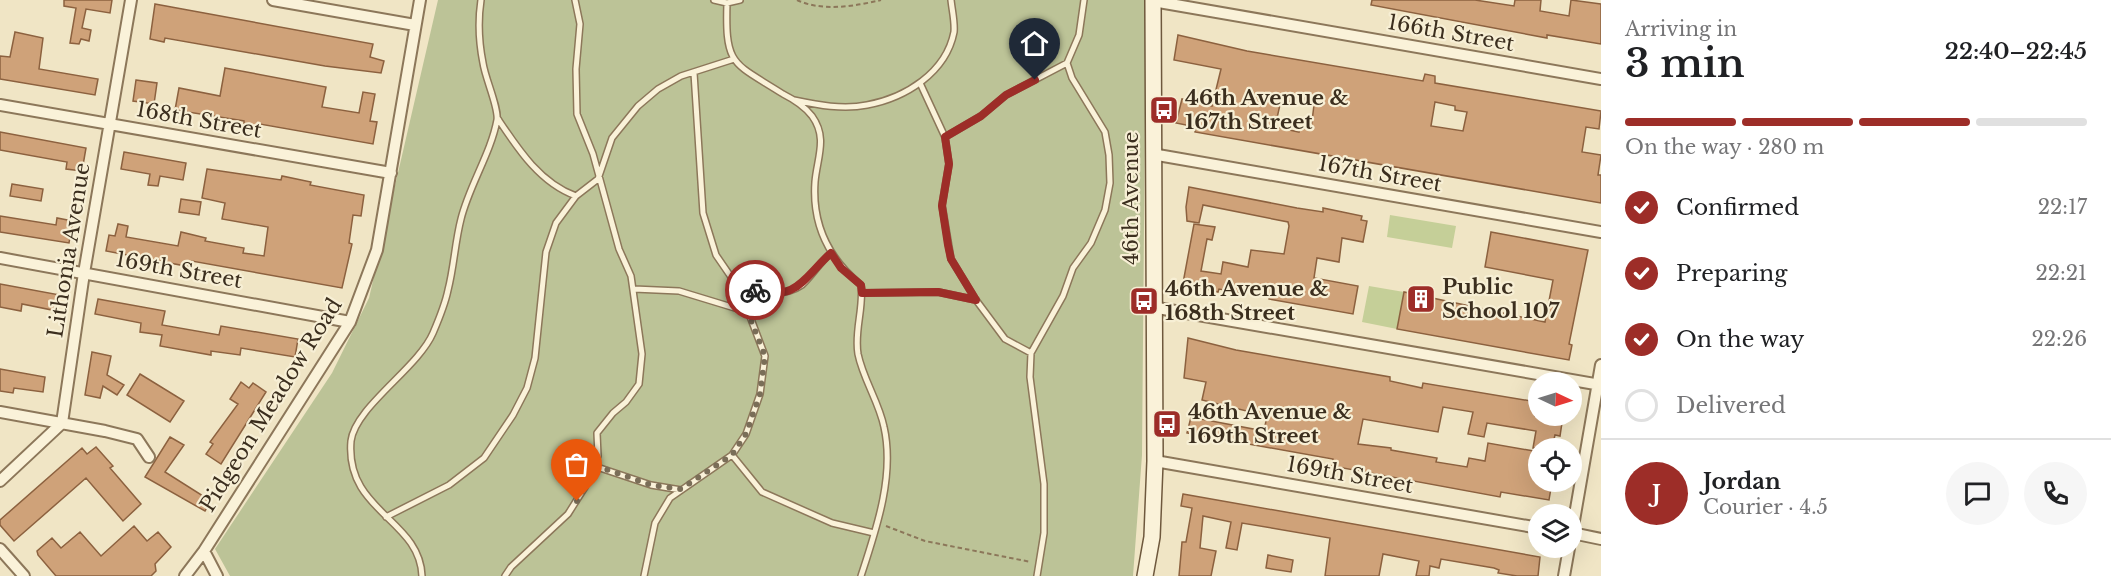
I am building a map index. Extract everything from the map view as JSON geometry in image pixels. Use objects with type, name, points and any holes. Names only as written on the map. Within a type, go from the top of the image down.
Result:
[{"type":"street","name":"Lithonia Avenue","points":[[62,423],[84,273],[131,0]]},
{"type":"street","points":[[273,0],[415,25]]},
{"type":"street","name":"Pidgeon Meadow Road","points":[[185,576],[204,551],[350,322],[377,250],[420,0]]},
{"type":"street","name":"166th Street","points":[[1153,0],[1601,79]]},
{"type":"street","name":"46th Avenue","points":[[1145,576],[1152,537],[1155,461],[1152,307],[1153,0]]},
{"type":"street","name":"168th Street","points":[[0,105],[391,173]]},
{"type":"street","name":"167th Street","points":[[1152,154],[1601,232]]},
{"type":"street","name":"169th Street","points":[[0,258],[350,322]]},
{"type":"street","points":[[1152,307],[1599,385]]},
{"type":"street","points":[[1577,504],[1601,365]]},
{"type":"street","points":[[0,412],[137,439],[149,457]]},
{"type":"street","points":[[0,481],[62,423]]},
{"type":"street","name":"169th Street","points":[[1155,461],[1528,526]]},
{"type":"street","points":[[1582,535],[1601,538]]},
{"type":"street","points":[[0,549],[24,576]]},
{"type":"street","points":[[204,551],[217,576]]},
{"type":"street","points":[[1564,576],[1567,558]]},
{"type":"lane","points":[[482,0],[479,22],[483,64],[498,119],[518,150],[540,173],[562,191],[576,196]]},
{"type":"lane","points":[[505,576],[511,567],[568,514],[585,487],[594,465],[597,456],[597,433],[639,384],[642,354],[634,289],[598,179],[593,154],[578,114],[576,69],[580,24],[575,0]]},
{"type":"lane","points":[[714,0],[727,3],[740,0]]},
{"type":"lane","points":[[792,99],[828,107],[866,106],[898,96],[920,83],[928,77],[946,53],[954,31],[951,0]]},
{"type":"lane","points":[[945,137],[981,116],[1006,95],[1067,63],[1079,35],[1084,0]]},
{"type":"lane","points":[[727,3],[728,48],[739,67],[792,99],[812,116],[823,142],[815,180],[814,201],[820,229],[841,268],[861,285],[858,353],[885,429],[886,464],[877,523],[861,576]]},
{"type":"lane","points":[[386,517],[449,485],[484,458],[513,415],[527,388],[535,358],[546,252],[556,222],[576,196],[598,179],[612,138],[638,106],[658,89],[734,59]]},
{"type":"lane","points":[[1037,576],[1044,533],[1044,484],[1030,377],[1032,353],[1063,296],[1073,268],[1091,243],[1105,210],[1110,183],[1105,132],[1072,78],[1067,63]]},
{"type":"lane","points":[[644,576],[655,523],[670,498],[732,455],[746,434],[760,394],[765,356],[737,285],[716,255],[703,213],[694,73]]},
{"type":"lane","points":[[920,83],[945,137],[949,164],[942,206],[951,259],[976,300],[1005,339],[1032,353]]},
{"type":"lane","points":[[422,576],[422,566],[411,543],[359,487],[352,464],[351,439],[359,421],[412,364],[431,337],[449,289],[461,217],[498,119]]},
{"type":"lane","points":[[737,285],[767,293],[785,292],[801,285],[831,253]]},
{"type":"lane","points":[[634,289],[679,291],[748,312]]},
{"type":"lane","points":[[862,293],[938,292],[976,300]]},
{"type":"lane","points":[[732,455],[762,492],[832,523],[874,533]]},
{"type":"lane","points":[[594,465],[651,485],[681,489]]},
{"type":"path","points":[[800,1],[846,6],[882,0]]},
{"type":"path","points":[[877,523],[935,543],[1039,564]]},
{"type":"green space","points":[[438,0],[1146,0],[1142,455],[1133,576],[230,576],[215,549],[332,373],[369,298]]},
{"type":"green space","points":[[1390,215],[1456,226],[1452,248],[1387,237]]},
{"type":"green space","points":[[1369,286],[1404,292],[1397,329],[1362,322]]},
{"type":"building","points":[[64,0],[112,0],[110,13],[86,9],[82,28],[91,30],[89,41],[81,39],[79,44],[70,43],[76,8],[64,6]]},
{"type":"building","points":[[1372,0],[1475,0],[1514,6],[1515,0],[1541,0],[1540,11],[1569,16],[1571,0],[1601,4],[1601,44],[1547,35],[1547,38],[1371,5]]},
{"type":"building","points":[[155,4],[373,44],[370,57],[384,61],[381,73],[325,66],[165,38],[164,42],[150,39]]},
{"type":"building","points":[[15,32],[43,38],[39,69],[98,79],[95,95],[0,79],[0,56],[10,57]]},
{"type":"building","points":[[1178,35],[1247,51],[1423,81],[1425,74],[1435,76],[1435,83],[1601,111],[1599,129],[1586,127],[1582,152],[1601,155],[1598,175],[1601,175],[1601,203],[1195,132],[1196,127],[1176,123],[1182,99],[1212,106],[1221,69],[1174,60]],"holes":[[[1281,100],[1314,105],[1311,129],[1300,127],[1299,132],[1275,127]],[[1435,102],[1455,106],[1455,110],[1467,112],[1463,131],[1431,126]]]},
{"type":"building","points":[[225,68],[326,87],[322,107],[359,113],[363,92],[375,94],[370,121],[377,122],[373,144],[260,124],[259,127],[244,124],[244,121],[175,110],[179,88],[220,96]]},
{"type":"building","points":[[136,80],[157,83],[154,104],[133,101]]},
{"type":"building","points":[[0,132],[86,148],[82,171],[66,169],[67,162],[0,150]]},
{"type":"building","points":[[124,152],[186,163],[183,180],[160,176],[158,186],[148,185],[150,174],[121,169]]},
{"type":"building","points":[[207,169],[281,180],[282,176],[311,182],[310,185],[364,195],[361,216],[353,215],[349,243],[352,244],[342,288],[192,261],[191,267],[106,251],[109,235],[115,236],[118,224],[128,226],[126,237],[178,246],[181,232],[206,238],[205,241],[244,248],[243,253],[264,256],[268,227],[222,219],[225,203],[202,198]]},
{"type":"building","points":[[12,184],[43,189],[41,201],[10,196]]},
{"type":"building","points":[[1189,187],[1297,208],[1323,212],[1323,208],[1362,216],[1361,220],[1367,221],[1363,242],[1342,238],[1339,262],[1317,258],[1314,278],[1358,286],[1353,314],[1269,299],[1270,294],[1241,289],[1240,293],[1219,289],[1218,292],[1183,283],[1194,224],[1215,227],[1212,240],[1207,239],[1201,271],[1221,274],[1223,262],[1248,267],[1251,250],[1284,254],[1289,226],[1288,222],[1203,205],[1199,223],[1187,221],[1186,207]]},
{"type":"building","points":[[181,199],[201,202],[199,215],[179,212]]},
{"type":"building","points":[[0,216],[56,225],[57,218],[73,221],[69,243],[0,232]]},
{"type":"building","name":"Public School 107","points":[[1491,232],[1588,250],[1569,344],[1572,345],[1569,360],[1397,329],[1404,292],[1545,322],[1553,280],[1485,267]]},
{"type":"building","points":[[0,284],[60,295],[57,311],[22,304],[21,311],[0,307]]},
{"type":"building","points":[[98,299],[165,311],[162,325],[219,335],[221,326],[298,339],[295,357],[241,348],[240,355],[211,351],[211,355],[160,346],[162,335],[140,332],[141,323],[95,314]]},
{"type":"building","points":[[1188,338],[1236,350],[1390,377],[1390,381],[1422,388],[1423,383],[1528,400],[1528,426],[1562,426],[1560,436],[1535,438],[1536,431],[1487,423],[1484,437],[1468,434],[1473,412],[1443,407],[1438,432],[1363,419],[1358,444],[1391,448],[1391,450],[1437,458],[1436,462],[1467,467],[1469,458],[1485,461],[1488,443],[1528,450],[1528,492],[1550,492],[1549,500],[1501,492],[1500,497],[1332,466],[1333,459],[1187,433],[1191,417],[1264,431],[1267,416],[1202,400],[1206,382],[1184,378]]},
{"type":"building","points":[[92,352],[111,356],[107,375],[124,385],[117,395],[103,386],[100,398],[85,395]]},
{"type":"building","points":[[0,369],[45,377],[43,392],[14,388],[13,393],[0,391]]},
{"type":"building","points":[[140,374],[184,401],[170,422],[127,395]]},
{"type":"building","points":[[241,382],[249,388],[253,383],[266,392],[221,464],[206,454],[213,444],[210,442],[238,404],[230,399]]},
{"type":"building","points":[[170,437],[184,445],[165,472],[211,501],[205,511],[145,477]]},
{"type":"building","points":[[96,447],[113,466],[110,468],[141,504],[123,521],[86,478],[14,541],[0,525],[0,520],[82,448],[87,454]]},
{"type":"building","points":[[1183,494],[1528,555],[1528,558],[1540,558],[1538,576],[1498,573],[1499,570],[1494,568],[1441,559],[1439,568],[1430,566],[1429,576],[1416,576],[1419,561],[1383,554],[1379,576],[1325,576],[1330,538],[1242,523],[1237,550],[1226,548],[1231,522],[1203,516],[1200,548],[1216,551],[1211,576],[1179,576],[1182,542],[1186,542],[1192,508],[1181,506]]},
{"type":"building","points":[[134,526],[147,541],[158,532],[171,547],[155,564],[156,571],[151,576],[56,576],[38,555],[37,551],[52,538],[61,548],[80,532],[101,556]]},
{"type":"building","points":[[1268,555],[1293,560],[1291,572],[1266,568]]},
{"type":"way so far","points":[[577,501],[594,465],[651,485],[681,489],[732,455],[746,434],[760,394],[765,356],[737,285],[755,290]]},
{"type":"place","name":"46th Avenue & 167th Street","points":[[1164,110]]},
{"type":"place","name":"Public School 107","points":[[1421,299]]},
{"type":"place","name":"46th Avenue & 168th Street","points":[[1144,301]]},
{"type":"place","name":"46th Avenue & 169th Street","points":[[1167,424]]},
{"type":"route","points":[[755,290],[767,293],[785,292],[801,285],[817,265],[831,253],[841,268],[861,285],[862,293],[938,292],[976,300],[951,259],[948,245],[942,206],[949,164],[945,137],[981,116],[1006,95],[1035,80]]}]
